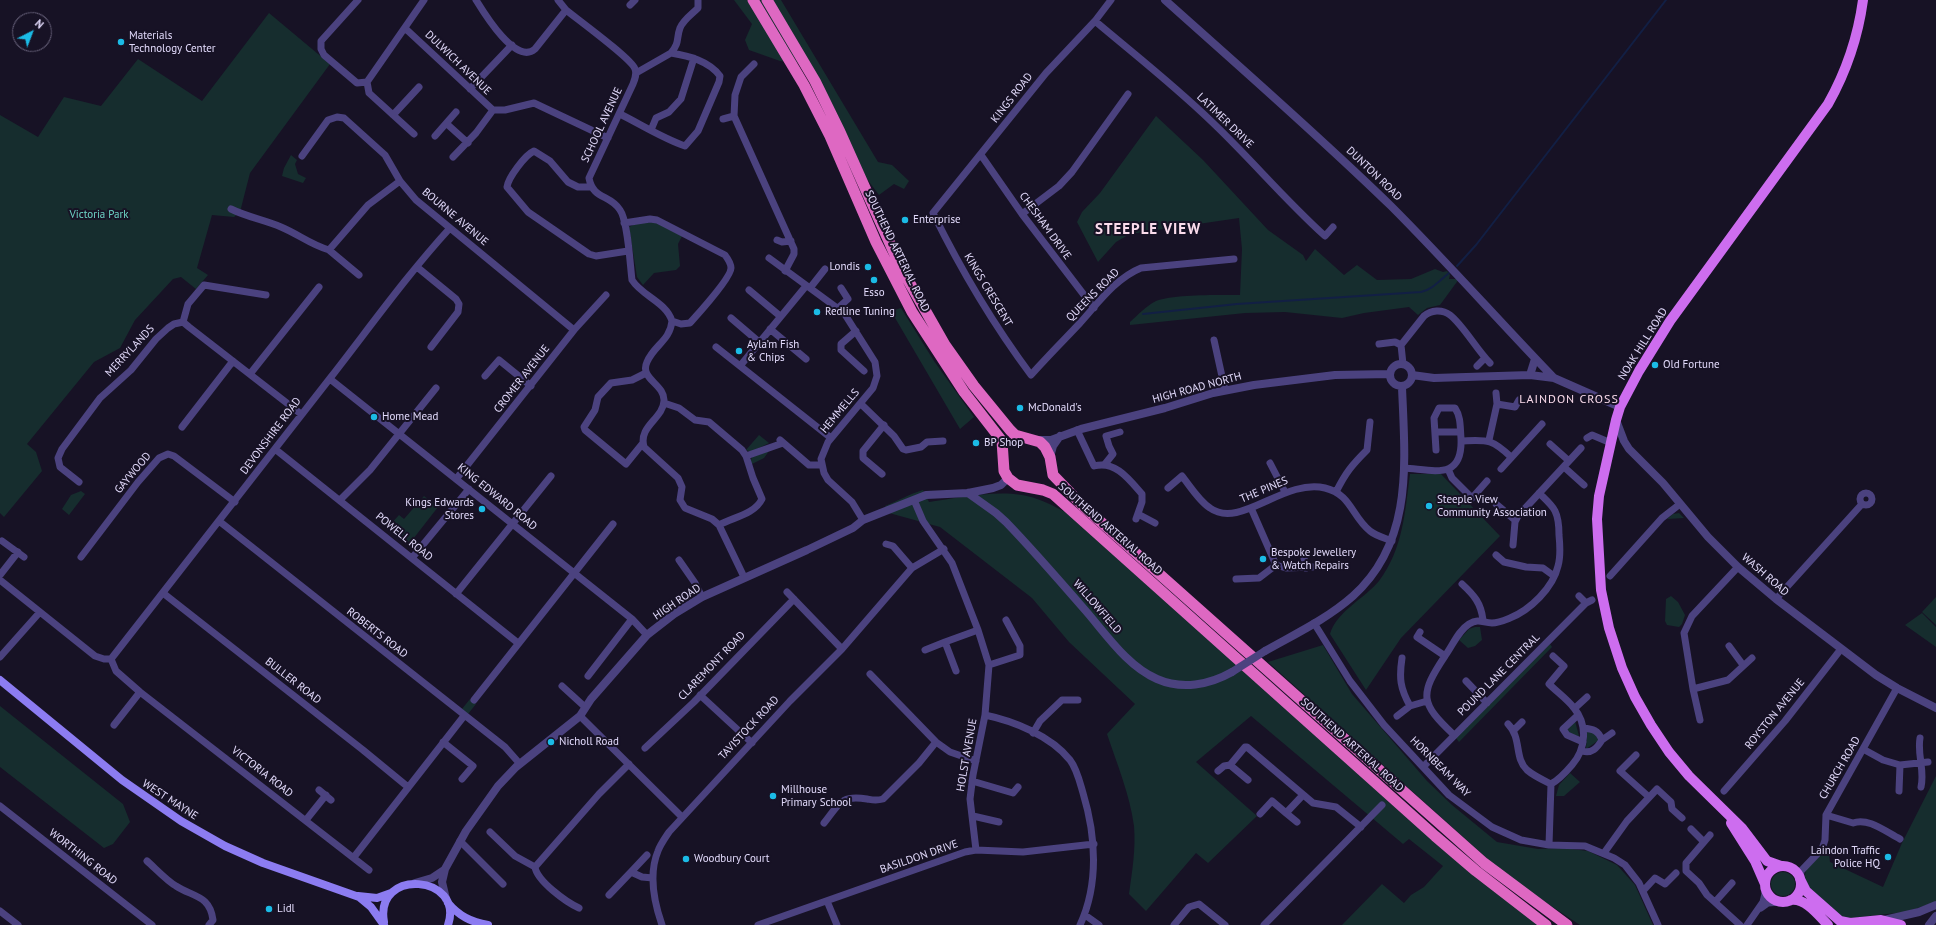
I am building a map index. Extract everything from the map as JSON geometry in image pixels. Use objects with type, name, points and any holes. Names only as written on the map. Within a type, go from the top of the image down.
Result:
[{"type":"highway","name":"SOUTHEND ARTERIAL ROAD","points":[[753,0],[804,86],[830,136],[879,249],[912,312],[964,392],[1002,441],[1004,471],[1008,478],[1017,485],[1043,490],[1053,494],[1435,836],[1482,876],[1546,925]]},
{"type":"highway","name":"SOUTHEND ARTERIAL ROAD","points":[[767,0],[815,81],[840,132],[900,266],[945,345],[1004,425],[1015,435],[1034,440],[1045,447],[1050,457],[1051,467],[1056,480],[1083,506],[1478,858],[1522,893],[1567,925]]},
{"type":"main road","name":"NOAK HILL ROAD","points":[[1781,866],[1767,861],[1751,838],[1689,776],[1669,752],[1651,726],[1635,697],[1622,668],[1609,628],[1601,590],[1597,519],[1599,496],[1620,407],[1639,371],[1670,322],[1828,104],[1841,79],[1851,52],[1861,17],[1863,0]]},
{"type":"main road","name":"WEST MAYNE","points":[[0,680],[122,780],[181,821],[225,846],[263,864],[354,895],[378,898],[392,893],[402,886],[415,883]]},
{"type":"main road","name":"NOAK HILL ROAD","points":[[1722,810],[1761,871],[1766,888]]},
{"type":"main road","points":[[1828,925],[1806,904],[1797,899],[1781,902],[1771,897],[1766,888],[1768,874],[1781,866],[1791,868],[1795,871],[1806,891],[1840,921],[1850,923],[1881,920],[1901,925]]},
{"type":"main road","points":[[1791,900],[1800,890],[1800,879]]},
{"type":"main road","points":[[415,883],[422,883],[433,887],[463,917],[473,922],[488,925]]},
{"type":"main road","points":[[385,925],[384,906],[392,893]]},
{"type":"main road","name":"WEST MAYNE","points":[[354,895],[371,907],[385,925]]},
{"type":"main road","points":[[447,900],[450,916],[448,925]]},
{"type":"main road","points":[[1870,925],[1881,920]]},
{"type":"street","points":[[358,0],[321,41],[321,49],[324,55],[357,83],[367,82],[424,0]]},
{"type":"street","points":[[476,0],[497,31],[512,46],[524,53],[532,51],[566,10]]},
{"type":"street","points":[[558,0],[566,10],[627,59],[633,66],[636,73],[671,52],[677,45],[682,24],[698,8],[698,0]]},
{"type":"street","name":"KINGS ROAD","points":[[933,213],[1046,73],[1095,21],[1111,0]]},
{"type":"street","name":"DUNTON ROAD","points":[[1165,0],[1293,113],[1368,184],[1439,254],[1554,378]]},
{"type":"street","name":"LATIMER DRIVE","points":[[1095,21],[1157,72],[1212,122],[1286,200],[1325,236],[1333,227]]},
{"type":"street","name":"DULWICH AVENUE","points":[[404,30],[407,30],[493,110],[506,110],[534,103],[608,138]]},
{"type":"street","points":[[470,89],[512,46]]},
{"type":"street","points":[[620,114],[663,138],[685,146],[698,131],[719,82],[720,76],[715,69],[694,58],[671,52]]},
{"type":"street","points":[[651,130],[656,118],[670,112],[681,99],[694,58]]},
{"type":"street","points":[[754,64],[741,77],[735,95],[734,116],[794,249],[794,254],[785,270]]},
{"type":"street","name":"SCHOOL AVENUE","points":[[591,187],[589,178],[620,114],[636,73]]},
{"type":"street","points":[[367,82],[370,93],[414,134]]},
{"type":"street","points":[[394,115],[419,87]]},
{"type":"street","points":[[1022,214],[1059,186],[1072,172],[1128,94]]},
{"type":"street","points":[[453,157],[468,143],[493,110]]},
{"type":"street","points":[[435,136],[456,112]]},
{"type":"street","name":"BOURNE AVENUE","points":[[302,156],[328,120],[336,116],[344,118],[385,155],[400,181],[416,200],[574,330]]},
{"type":"street","points":[[723,119],[734,116]]},
{"type":"street","points":[[447,124],[468,143]]},
{"type":"street","points":[[628,252],[596,256],[589,254],[528,212],[507,188],[507,182],[527,154],[534,151],[550,161],[568,182],[578,187],[591,187],[597,194],[613,202],[621,211],[624,223],[632,280],[637,289],[667,310],[672,321],[668,336],[647,361],[646,373],[659,387],[664,399],[663,408],[646,429],[643,444],[626,464],[585,430],[584,427],[595,410],[598,397],[611,383],[632,380],[646,373]]},
{"type":"street","name":"CHESHAM DRIVE","points":[[981,155],[1022,214],[1094,308]]},
{"type":"street","points":[[329,250],[368,205],[400,181]]},
{"type":"street","points":[[231,210],[282,227],[303,237],[315,246],[329,250],[359,275]]},
{"type":"street","name":"KINGS CRESCENT","points":[[933,213],[977,295],[1000,332],[1031,375]]},
{"type":"street","points":[[624,223],[650,219],[657,220],[724,255],[729,260],[731,270],[726,280],[690,323],[682,324],[672,321]]},
{"type":"street","name":"DEVONSHIRE ROAD","points":[[111,658],[235,502],[301,414],[417,267],[450,228]]},
{"type":"street","points":[[778,240],[782,242],[791,241]]},
{"type":"street","name":"HEMMELLS","points":[[769,258],[844,312],[877,369],[876,381],[873,388],[831,438],[823,454],[822,465]]},
{"type":"street","name":"QUEENS ROAD","points":[[1031,375],[1123,278],[1141,268],[1234,259]]},
{"type":"street","points":[[417,267],[456,299],[459,304],[458,312],[431,347]]},
{"type":"street","points":[[740,366],[780,316],[825,269]]},
{"type":"street","points":[[266,295],[204,285],[188,304],[184,312],[184,322],[189,328],[301,414]]},
{"type":"street","points":[[250,374],[319,286]]},
{"type":"street","points":[[838,308],[848,299],[841,288]]},
{"type":"street","points":[[749,290],[780,316]]},
{"type":"street","name":"CROMER AVENUE","points":[[457,478],[574,330],[606,295]]},
{"type":"street","points":[[1403,364],[1401,345],[1428,312],[1435,311],[1450,315],[1487,361],[1477,366]]},
{"type":"street","points":[[731,318],[759,342]]},
{"type":"street","name":"MERRYLANDS","points":[[79,482],[60,467],[58,458],[62,449],[100,398],[131,370],[156,339],[174,324],[184,322]]},
{"type":"street","points":[[770,329],[806,359]]},
{"type":"street","points":[[856,331],[841,344],[841,350],[864,371]]},
{"type":"street","points":[[1214,340],[1225,390]]},
{"type":"street","points":[[1379,344],[1388,346],[1394,342],[1401,345]]},
{"type":"street","points":[[716,347],[831,438]]},
{"type":"street","points":[[1530,375],[1536,359]]},
{"type":"street","points":[[485,376],[499,360],[531,386]]},
{"type":"street","points":[[182,427],[233,361]]},
{"type":"street","points":[[1403,364],[1409,367],[1412,375],[1407,386],[1402,387],[1392,381],[1390,374],[1393,367],[1403,364]]},
{"type":"street","name":"HIGH ROAD NORTH","points":[[1034,440],[1051,440],[1060,435],[1077,430],[1225,390],[1285,380],[1335,375],[1390,374]]},
{"type":"street","points":[[1412,375],[1434,378],[1530,375],[1554,378],[1620,407]]},
{"type":"street","name":"KING EDWARD ROAD","points":[[330,379],[457,478],[632,619],[647,635]]},
{"type":"street","name":"WILLOWFIELD","points":[[968,493],[1006,522],[1118,647],[1144,672],[1166,682],[1191,685],[1216,680],[1314,623],[1343,603],[1366,583],[1376,570],[1392,542],[1399,513],[1404,468],[1402,387]]},
{"type":"street","points":[[340,500],[370,470],[436,388]]},
{"type":"street","points":[[1489,440],[1497,404],[1496,393]]},
{"type":"street","points":[[1497,404],[1515,407],[1519,400]]},
{"type":"street","points":[[664,403],[679,408],[695,420],[709,422],[742,450],[746,456],[762,499],[759,505],[753,510],[719,526]]},
{"type":"street","points":[[861,404],[884,425],[903,449],[910,450],[921,447],[927,442],[943,441]]},
{"type":"street","points":[[1404,468],[1429,472],[1448,469],[1453,466],[1460,457],[1461,441],[1459,414],[1455,408],[1439,408],[1434,418],[1436,450]]},
{"type":"street","name":"WASH ROAD","points":[[1616,420],[1624,441],[1629,449],[1680,504],[1708,537],[1738,567],[1776,599],[1876,675],[1896,688],[1936,708]]},
{"type":"street","points":[[1336,492],[1344,476],[1354,462],[1368,450],[1370,422]]},
{"type":"street","points":[[1501,468],[1542,424]]},
{"type":"street","points":[[882,474],[863,458],[863,451],[884,425]]},
{"type":"street","points":[[1077,430],[1094,466],[1105,464],[1117,469],[1142,494],[1142,502],[1137,517],[1155,523]]},
{"type":"street","points":[[1105,464],[1113,454],[1106,436],[1120,432]]},
{"type":"street","points":[[1436,432],[1460,432]]},
{"type":"street","points":[[1050,457],[1053,446],[1060,435]]},
{"type":"street","points":[[1587,438],[1592,435],[1611,443]]},
{"type":"street","points":[[1461,441],[1489,440],[1499,446],[1511,457]]},
{"type":"street","points":[[746,456],[781,442],[809,465],[822,465],[828,480],[852,502],[864,520]]},
{"type":"street","points":[[643,444],[653,456],[678,478],[682,487],[680,500],[685,508],[712,519],[719,526],[744,577]]},
{"type":"street","points":[[1550,444],[1584,485]]},
{"type":"street","points":[[1513,545],[1515,520],[1581,448]]},
{"type":"street","name":"POWELL ROAD","points":[[275,449],[518,644]]},
{"type":"street","name":"GAYWOOD","points":[[81,556],[138,482],[161,457],[168,454],[174,456],[235,502]]},
{"type":"street","points":[[1270,463],[1285,492]]},
{"type":"street","points":[[1448,469],[1452,478],[1472,498],[1487,481]]},
{"type":"street","points":[[456,594],[551,476]]},
{"type":"street","name":"THE PINES","points":[[1168,488],[1182,476],[1209,508],[1226,515],[1235,514],[1251,508],[1285,492],[1303,487],[1320,487],[1336,492],[1350,504],[1370,531],[1392,542]]},
{"type":"street","name":"HIGH ROAD","points":[[447,900],[442,882],[444,869],[460,841],[498,786],[520,764],[580,716],[585,708],[647,635],[674,614],[702,597],[807,550],[853,528],[864,520],[926,495],[968,493],[1001,485],[1008,478]]},
{"type":"street","points":[[412,558],[469,488]]},
{"type":"street","points":[[1454,735],[1432,712],[1427,701],[1430,680],[1462,629],[1473,622],[1483,620],[1492,623],[1511,618],[1526,609],[1550,585],[1558,566],[1558,520],[1552,507],[1539,493]]},
{"type":"street","name":"HOLST AVENUE","points":[[914,500],[923,521],[944,549],[952,563],[978,630],[988,665],[984,715],[970,799],[976,850]]},
{"type":"street","points":[[1496,504],[1515,520]]},
{"type":"street","points":[[1610,576],[1662,518],[1680,504]]},
{"type":"street","points":[[1776,599],[1862,504]]},
{"type":"street","points":[[1251,508],[1276,565],[1286,568],[1310,568],[1304,558]]},
{"type":"street","name":"ROBERTS ROAD","points":[[219,521],[505,748],[520,764]]},
{"type":"street","points":[[474,700],[613,524]]},
{"type":"street","points":[[2,541],[24,557]]},
{"type":"street","points":[[886,544],[893,546],[912,568]]},
{"type":"street","name":"TAVISTOCK ROAD","points":[[662,925],[656,906],[653,878],[657,852],[669,832],[790,701],[842,649],[912,568],[944,549]]},
{"type":"street","points":[[0,575],[18,552]]},
{"type":"street","points":[[1496,556],[1504,562],[1526,567],[1543,568],[1554,576]]},
{"type":"street","points":[[679,560],[695,582],[702,597]]},
{"type":"street","points":[[1236,579],[1259,578],[1276,565]]},
{"type":"street","points":[[1700,720],[1693,689],[1684,633],[1692,616],[1738,567]]},
{"type":"street","points":[[0,580],[95,656],[104,659],[111,658]]},
{"type":"street","points":[[1462,584],[1477,599],[1482,610],[1483,620]]},
{"type":"street","points":[[787,592],[842,649]]},
{"type":"street","name":"BULLER ROAD","points":[[163,593],[408,787]]},
{"type":"street","name":"POUND LANE CENTRAL","points":[[1423,767],[1589,601],[1579,596]]},
{"type":"street","name":"CLAREMONT ROAD","points":[[645,748],[700,695],[794,599]]},
{"type":"street","points":[[0,657],[40,612]]},
{"type":"street","points":[[588,676],[632,619]]},
{"type":"street","points":[[988,665],[1020,655],[1020,646],[1006,620]]},
{"type":"street","name":"HORNBEAM WAY","points":[[1314,623],[1350,681],[1384,725],[1458,802],[1492,827],[1521,840],[1549,845],[1585,846],[1604,853],[1624,865],[1643,890],[1658,925]]},
{"type":"street","points":[[925,650],[978,630]]},
{"type":"street","points":[[1420,632],[1417,637],[1445,656]]},
{"type":"street","points":[[945,642],[956,671]]},
{"type":"street","points":[[1729,646],[1743,665]]},
{"type":"street","name":"ROYSTON AVENUE","points":[[1724,791],[1785,720],[1841,649]]},
{"type":"street","points":[[1549,845],[1551,784],[1569,768],[1582,750],[1583,742],[1583,728],[1576,711],[1549,684],[1564,666],[1553,656]]},
{"type":"street","name":"VICTORIA ROAD","points":[[111,658],[116,672],[140,692],[369,870]]},
{"type":"street","points":[[1402,658],[1400,674],[1402,692],[1410,706]]},
{"type":"street","points":[[1693,689],[1728,680],[1752,658]]},
{"type":"street","points":[[870,674],[936,742],[950,752],[976,761]]},
{"type":"street","points":[[1466,681],[1487,703]]},
{"type":"street","points":[[562,686],[585,708]]},
{"type":"street","name":"CHURCH ROAD","points":[[1800,879],[1800,871],[1822,849],[1825,840],[1826,815],[1864,749],[1896,688]]},
{"type":"street","points":[[114,725],[140,692]]},
{"type":"street","points":[[700,695],[752,743]]},
{"type":"street","points":[[1583,742],[1567,735],[1563,729],[1587,697]]},
{"type":"street","points":[[1033,733],[1040,721],[1062,700],[1078,700]]},
{"type":"street","points":[[1398,716],[1410,706],[1427,701]]},
{"type":"street","points":[[984,715],[998,718],[1051,742],[1071,762],[1080,781],[1094,844],[1092,875],[1085,915],[1080,925]]},
{"type":"street","points":[[354,857],[464,716]]},
{"type":"street","points":[[580,716],[682,817]]},
{"type":"street","points":[[1514,730],[1522,722]]},
{"type":"street","points":[[1508,724],[1514,730],[1517,738],[1519,754],[1526,769],[1551,784]]},
{"type":"street","points":[[1583,728],[1594,729],[1600,735],[1602,740]]},
{"type":"street","points":[[1582,750],[1586,752],[1593,751],[1602,740],[1612,733]]},
{"type":"street","points":[[1920,738],[1918,750],[1924,762],[1921,787]]},
{"type":"street","points":[[443,742],[473,766],[462,779]]},
{"type":"street","points":[[824,823],[843,799],[850,797],[877,801],[883,799],[919,763],[936,742]]},
{"type":"street","points":[[1218,771],[1224,766],[1230,765],[1244,747],[1247,748],[1316,805],[1336,807],[1360,827]]},
{"type":"street","points":[[1864,749],[1883,760],[1900,765],[1924,762]]},
{"type":"street","points":[[1636,754],[1620,771],[1649,797]]},
{"type":"street","points":[[579,908],[565,900],[544,882],[535,872],[535,867],[599,794],[629,764]]},
{"type":"street","points":[[1230,765],[1248,780]]},
{"type":"street","points":[[1899,791],[1900,765]]},
{"type":"street","points":[[972,781],[1013,793],[1018,787]]},
{"type":"street","points":[[1604,853],[1616,834],[1657,789],[1671,802],[1672,809],[1682,818]]},
{"type":"street","points":[[306,820],[329,798],[319,790]]},
{"type":"street","points":[[1286,813],[1303,795]]},
{"type":"street","points":[[1260,814],[1272,801],[1297,822]]},
{"type":"street","points":[[1264,925],[1382,805]]},
{"type":"street","name":"WORTHING ROAD","points":[[0,806],[152,925]]},
{"type":"street","points":[[1826,815],[1853,823],[1860,821],[1866,822],[1900,839]]},
{"type":"street","points":[[973,817],[985,818],[999,822]]},
{"type":"street","points":[[1691,829],[1703,841]]},
{"type":"street","points":[[490,832],[515,856],[535,867]]},
{"type":"street","points":[[1710,835],[1703,841],[1686,863],[1686,871],[1714,902],[1740,925]]},
{"type":"street","points":[[460,841],[503,884]]},
{"type":"street","name":"BASILDON DRIVE","points":[[758,925],[976,850],[1023,852],[1094,844]]},
{"type":"street","points":[[609,896],[647,855]]},
{"type":"street","points":[[147,861],[174,886],[205,900],[212,912],[213,920],[209,925]]},
{"type":"street","name":"HIGH ROAD","points":[[415,883],[432,878],[444,869]]},
{"type":"street","points":[[631,872],[642,877],[653,878]]},
{"type":"street","points":[[1643,890],[1655,878],[1665,884],[1676,873]]},
{"type":"street","points":[[1714,902],[1732,883]]},
{"type":"street","points":[[1747,925],[1759,909],[1766,888]]},
{"type":"street","points":[[827,901],[838,925]]},
{"type":"street","points":[[1759,909],[1768,903],[1781,902]]},
{"type":"street","points":[[1174,925],[1189,907],[1199,904],[1225,925]]},
{"type":"street","points":[[1881,920],[1919,912],[1936,906]]},
{"type":"street","points":[[0,911],[18,925]]},
{"type":"street","points":[[1085,915],[1099,925]]},
{"type":"street","points":[[1929,925],[1936,916]]},
{"type":"green space","points":[[734,0],[781,0],[878,162],[892,165],[909,181],[904,189],[894,184],[879,195],[867,179],[809,64],[780,61],[749,50],[745,40],[752,24]]},
{"type":"green space","name":"Victoria Park","points":[[269,13],[330,64],[250,173],[240,212],[234,217],[212,215],[197,268],[208,275],[196,289],[181,277],[173,279],[135,320],[120,348],[94,362],[27,444],[36,452],[42,471],[4,517],[0,513],[0,115],[38,137],[64,97],[101,106],[138,59],[202,101]]},
{"type":"green space","points":[[1156,116],[1203,160],[1268,230],[1303,255],[1306,261],[1315,249],[1344,275],[1357,265],[1377,280],[1411,279],[1435,269],[1443,272],[1447,271],[1450,275],[1449,279],[1459,279],[1440,305],[1427,308],[1418,315],[1409,307],[1364,313],[1342,318],[1285,312],[1245,313],[1130,325],[1130,322],[1145,308],[1156,301],[1174,297],[1197,295],[1240,295],[1242,249],[1239,218],[1130,234],[1116,242],[1098,262],[1077,222],[1082,212],[1100,193]]},
{"type":"green space","points":[[291,155],[297,160],[295,164],[298,174],[306,178],[303,183],[282,176],[284,168]]},
{"type":"green space","points":[[656,222],[682,236],[678,244],[680,266],[676,270],[654,273],[643,285],[637,277],[629,227],[637,223]]},
{"type":"green space","points":[[901,308],[934,361],[974,417],[960,429],[891,311]]},
{"type":"green space","points":[[759,435],[769,443],[751,452],[746,450]]},
{"type":"green space","points":[[772,447],[764,458],[750,465],[752,456]]},
{"type":"green space","points":[[1410,474],[1441,474],[1500,536],[1401,638],[1366,690],[1330,634],[1338,619],[1373,588],[1387,569],[1402,530]]},
{"type":"green space","points":[[923,490],[929,502],[983,494],[1011,494],[1025,496],[1047,503],[1074,516],[1539,925],[1342,925],[1382,884],[1404,903],[1411,895],[1424,887],[1443,866],[1409,839],[1403,844],[1251,716],[1196,762],[1257,816],[1208,863],[1196,853],[1146,911],[1129,894],[1134,852],[1134,826],[1126,791],[1107,734],[1135,704],[1069,642],[1032,598],[940,527],[889,513],[885,506]]},
{"type":"green space","points":[[81,491],[85,494],[69,515],[62,509],[71,495]]},
{"type":"green space","points":[[424,496],[438,507],[410,543],[389,526],[399,515],[404,519]]},
{"type":"green space","points":[[1679,513],[1684,518],[1667,519],[1673,514]]},
{"type":"green space","points":[[1671,596],[1678,602],[1685,615],[1682,624],[1679,627],[1667,625],[1665,621],[1666,599]]},
{"type":"green space","points":[[1936,597],[1936,625],[1922,612]]},
{"type":"green space","points":[[1922,613],[1936,627],[1936,647],[1905,625]]},
{"type":"green space","points":[[1480,627],[1482,640],[1475,646],[1468,648],[1459,640],[1469,629]]},
{"type":"green space","points":[[1550,644],[1552,647],[1459,742],[1456,738]]},
{"type":"green space","points":[[1323,645],[1352,694],[1427,781],[1452,805],[1497,842],[1538,849],[1563,848],[1588,851],[1617,865],[1635,885],[1653,925],[1580,925],[1509,878],[1268,662]]},
{"type":"green space","points":[[470,699],[476,704],[468,714],[462,709]]},
{"type":"green space","points":[[0,706],[123,804],[130,822],[113,844],[104,848],[0,767]]},
{"type":"green space","points":[[1575,721],[1579,736],[1571,735],[1567,730]]},
{"type":"green space","points":[[1587,730],[1593,732],[1599,740],[1586,749]]},
{"type":"green space","points":[[1570,773],[1580,782],[1564,796],[1556,796],[1559,785]]},
{"type":"green space","points":[[1936,776],[1936,902],[1905,912],[1842,919],[1810,890],[1806,883],[1805,876],[1807,869],[1828,848],[1830,862],[1883,887],[1902,843]]},
{"type":"green space","points":[[1783,872],[1788,873],[1794,879],[1794,889],[1788,895],[1783,896],[1778,895],[1772,889],[1771,884],[1772,879],[1778,873]]},
{"type":"waterway","points":[[1457,266],[1476,245],[1666,0]]},
{"type":"waterway","points":[[1143,314],[1237,304],[1421,292],[1432,287],[1449,273]]},
{"type":"place","name":"Materials Technology Center","points":[[121,42]]},
{"type":"place","name":"Enterprise","points":[[905,220]]},
{"type":"place","name":"Londis","points":[[868,267]]},
{"type":"place","name":"Esso","points":[[874,280]]},
{"type":"place","name":"Redline Tuning","points":[[817,312]]},
{"type":"place","name":"Ayla’m Fish & Chips","points":[[739,351]]},
{"type":"place","name":"Old Fortune","points":[[1655,365]]},
{"type":"place","name":"McDonald's","points":[[1020,408]]},
{"type":"place","name":"Home Mead","points":[[374,417]]},
{"type":"place","name":"BP Shop","points":[[976,443]]},
{"type":"place","name":"Steeple View Community Association","points":[[1429,506]]},
{"type":"place","name":"Kings Edwards Stores","points":[[482,509]]},
{"type":"place","name":"Bespoke Jewellery & Watch Repairs","points":[[1263,559]]},
{"type":"place","name":"Nicholl Road","points":[[551,742]]},
{"type":"place","name":"Millhouse Primary School","points":[[773,796]]},
{"type":"place","name":"Laindon Traffic Police HQ","points":[[1888,857]]},
{"type":"place","name":"Woodbury Court","points":[[686,859]]},
{"type":"place","name":"Lidl","points":[[269,909]]},
{"type":"district","name":"STEEPLE VIEW","points":[[1148,230]]},
{"type":"district","name":"LAINDON CROSS","points":[[1569,400]]}]
